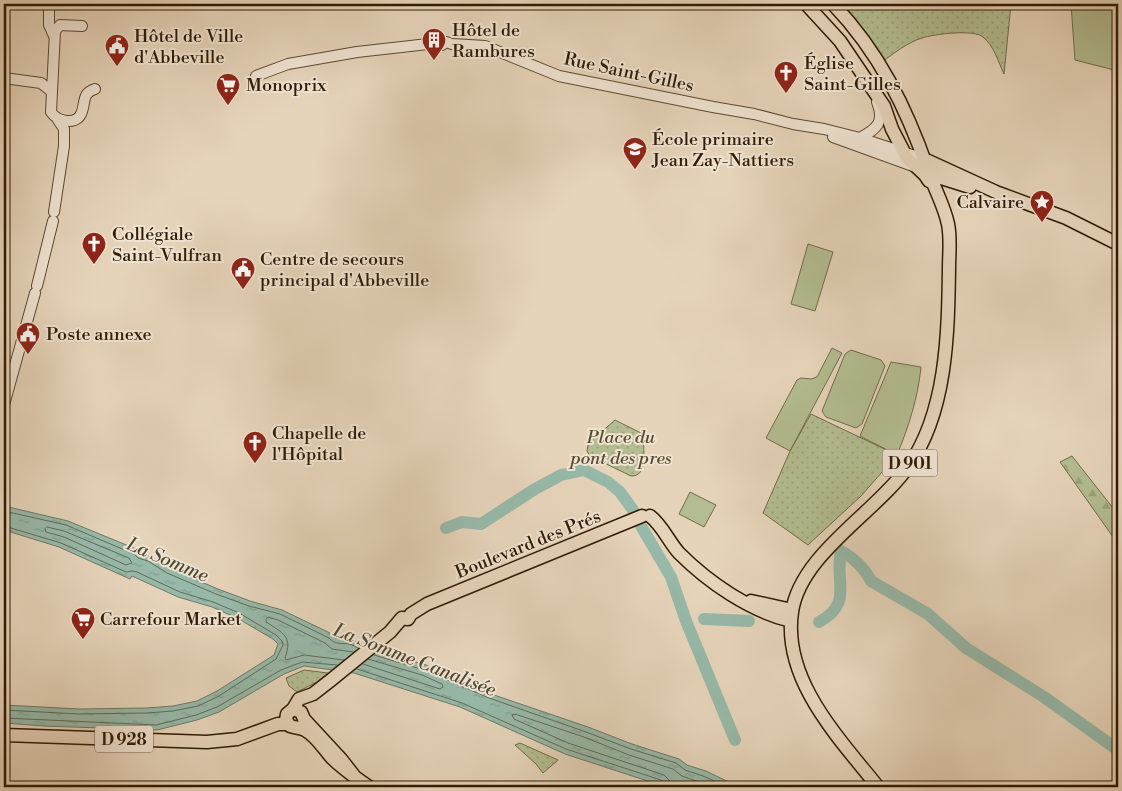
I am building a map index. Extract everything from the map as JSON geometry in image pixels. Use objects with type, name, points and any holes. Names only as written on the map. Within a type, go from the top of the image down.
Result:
[{"type":"main road","name":"D 901","points":[[806,4],[840,41],[884,106],[892,129],[910,161],[928,166]]},
{"type":"main road","name":"D 901","points":[[834,4],[876,57],[898,95],[928,166],[928,180],[938,208],[948,266],[949,296],[943,366],[939,396],[928,430],[918,452],[897,481],[819,557],[807,573],[800,587],[792,615],[792,639],[803,681],[828,723],[878,787]]},
{"type":"main road","points":[[928,166],[940,184],[948,225],[948,266]]},
{"type":"main road","name":"Rue Saint-Gilles","points":[[928,166],[1056,214],[1118,244]]},
{"type":"main road","name":"Rue Saint-Gilles","points":[[940,184],[996,192]]},
{"type":"main road","name":"Boulevard des Prés","points":[[295,717],[299,699],[313,694],[331,680],[377,643],[407,613],[646,516],[690,563],[714,583],[741,599]]},
{"type":"main road","points":[[770,604],[788,597],[800,587]]},
{"type":"main road","points":[[741,599],[770,604],[792,615]]},
{"type":"main road","points":[[741,599],[764,612],[792,615]]},
{"type":"main road","points":[[295,717],[334,760],[369,787]]},
{"type":"main road","name":"D 928","points":[[4,735],[207,742],[237,739],[295,717]]},
{"type":"street","points":[[54,36],[49,25],[49,14],[60,25],[82,26]]},
{"type":"street","points":[[60,25],[55,31],[54,36],[51,112],[58,120],[68,125]]},
{"type":"street","name":"Rue Saint-Gilles","points":[[256,76],[288,64],[357,52],[442,43],[486,46],[558,76],[824,129],[860,138],[906,154]]},
{"type":"street","points":[[42,83],[52,76]]},
{"type":"street","points":[[4,78],[42,83],[51,91]]},
{"type":"street","points":[[860,138],[875,129],[880,122],[880,108],[870,85]]},
{"type":"street","points":[[4,405],[36,290],[54,216],[68,125],[82,113],[85,97],[88,92],[95,89]]},
{"type":"street","name":"Rue Saint-Gilles","points":[[809,127],[887,156],[928,166]]},
{"type":"green space","points":[[839,4],[1011,4],[1004,74],[987,41],[983,37],[971,33],[944,34],[922,38],[906,45],[882,62]]},
{"type":"green space","points":[[1071,4],[1118,4],[1118,71],[1075,60]]},
{"type":"green space","points":[[808,244],[833,252],[815,311],[791,304]]},
{"type":"green space","points":[[832,348],[842,353],[790,451],[766,438],[797,380],[817,377]]},
{"type":"green space","points":[[851,350],[881,360],[885,366],[862,424],[856,428],[826,417],[822,411],[845,354]]},
{"type":"green space","points":[[891,362],[921,367],[912,411],[897,455],[860,436]]},
{"type":"green space","points":[[811,414],[897,455],[861,496],[808,545],[763,513],[790,451]]},
{"type":"green space","name":"Place du pont des pres","points":[[615,420],[643,434],[643,467],[637,475],[631,476],[590,456],[587,451],[591,441]]},
{"type":"green space","points":[[1072,456],[1113,508],[1118,510],[1118,544],[1060,462]]},
{"type":"green space","points":[[690,492],[716,505],[704,527],[679,514]]},
{"type":"green space","points":[[304,670],[328,673],[317,682],[297,692],[289,686],[286,678]]},
{"type":"green space","points":[[520,743],[558,760],[543,773],[515,745]]},
{"type":"water","points":[[4,506],[68,521],[141,551],[140,554],[147,555],[169,568],[218,589],[282,610],[332,634],[335,638],[345,640],[349,638],[375,650],[426,665],[491,694],[679,759],[687,765],[706,771],[739,787],[666,787],[565,754],[460,707],[354,673],[304,666],[284,674],[219,712],[197,720],[157,730],[4,723],[4,705],[79,709],[147,708],[173,706],[197,701],[217,691],[274,655],[278,644],[273,639],[237,618],[212,607],[178,597],[132,576],[130,579],[59,547],[4,530]]},
{"type":"waterway","points":[[446,528],[462,522],[481,524],[535,489],[561,475],[584,470],[608,482],[620,492],[633,510]]},
{"type":"waterway","points":[[641,526],[671,577],[686,621],[735,740]]},
{"type":"waterway","points":[[819,622],[830,615],[839,599],[841,591],[839,562],[841,551],[858,564],[871,581],[928,614],[966,648],[1044,697],[1118,750]]},
{"type":"waterway","points":[[704,619],[749,621]]},
{"type":"place","name":"Hôtel de Rambures","points":[[434,61]]},
{"type":"place","name":"Hôtel de Ville d'Abbeville","points":[[117,67]]},
{"type":"place","name":"Église Saint-Gilles","points":[[786,94]]},
{"type":"place","name":"Monoprix","points":[[228,106]]},
{"type":"place","name":"École primaire Jean Zay-Nattiers","points":[[635,170]]},
{"type":"place","name":"Calvaire","points":[[1042,223]]},
{"type":"place","name":"Collégiale Saint-Vulfran","points":[[94,265]]},
{"type":"place","name":"Centre de secours principal d'Abbeville","points":[[243,290]]},
{"type":"place","name":"Poste annexe","points":[[28,355]]},
{"type":"place","name":"Chapelle de l'Hôpital","points":[[255,464]]},
{"type":"place","name":"Carrefour Market","points":[[83,640]]},
{"type":"water label","name":"La Somme","points":[[168,559]]},
{"type":"water label","name":"La Somme Canalisée","points":[[415,659]]}]
